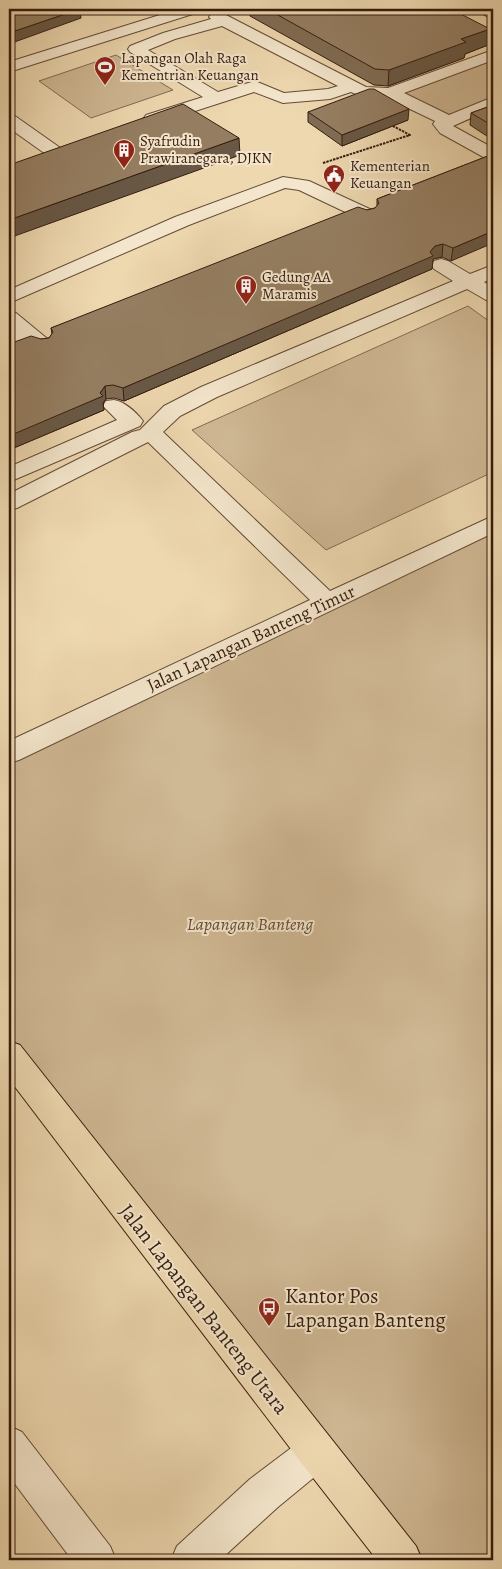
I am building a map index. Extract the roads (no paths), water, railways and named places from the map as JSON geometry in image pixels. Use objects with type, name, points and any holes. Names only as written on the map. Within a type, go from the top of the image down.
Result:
[{"type":"main road","name":"Jalan Lapangan Banteng Utara","points":[[9,1055],[316,1452],[402,1560]]},
{"type":"street","points":[[9,67],[194,9]]},
{"type":"street","points":[[484,9],[493,14]]},
{"type":"street","points":[[216,98],[136,49],[227,15],[350,86],[363,92],[390,93],[493,55]]},
{"type":"street","points":[[134,124],[255,86],[283,98],[330,94],[350,86]]},
{"type":"street","points":[[390,93],[447,120]]},
{"type":"street","points":[[493,102],[447,120],[442,124],[446,129],[493,155]]},
{"type":"street","points":[[9,120],[52,150]]},
{"type":"street","points":[[35,157],[71,145]]},
{"type":"street","points":[[9,297],[182,221],[282,182],[303,184],[367,216]]},
{"type":"street","points":[[441,265],[493,296]]},
{"type":"street","points":[[9,503],[141,426],[210,392],[493,271]]},
{"type":"street","points":[[9,317],[43,345]]},
{"type":"street","points":[[9,345],[26,331]]},
{"type":"street","points":[[114,406],[141,426],[327,602]]},
{"type":"street","points":[[9,476],[141,426]]},
{"type":"street","name":"Jalan Lapangan Banteng Timur","points":[[9,752],[493,524]]},
{"type":"street","points":[[9,1445],[96,1560]]},
{"type":"street","points":[[191,1560],[264,1493],[316,1452]]},
{"type":"place","name":"Lapangan Olah Raga Kementrian Keuangan","points":[[105,86]]},
{"type":"place","name":"Syafrudin Prawiranegara, DJKN","points":[[124,169]]},
{"type":"place","name":"Kementerian Keuangan","points":[[334,194]]},
{"type":"place","name":"Gedung AA Maramis","points":[[246,305]]},
{"type":"place","name":"Kantor Pos Lapangan Banteng","points":[[269,1327]]},
{"type":"park label","name":"Lapangan Banteng","points":[[250,924]]}]
